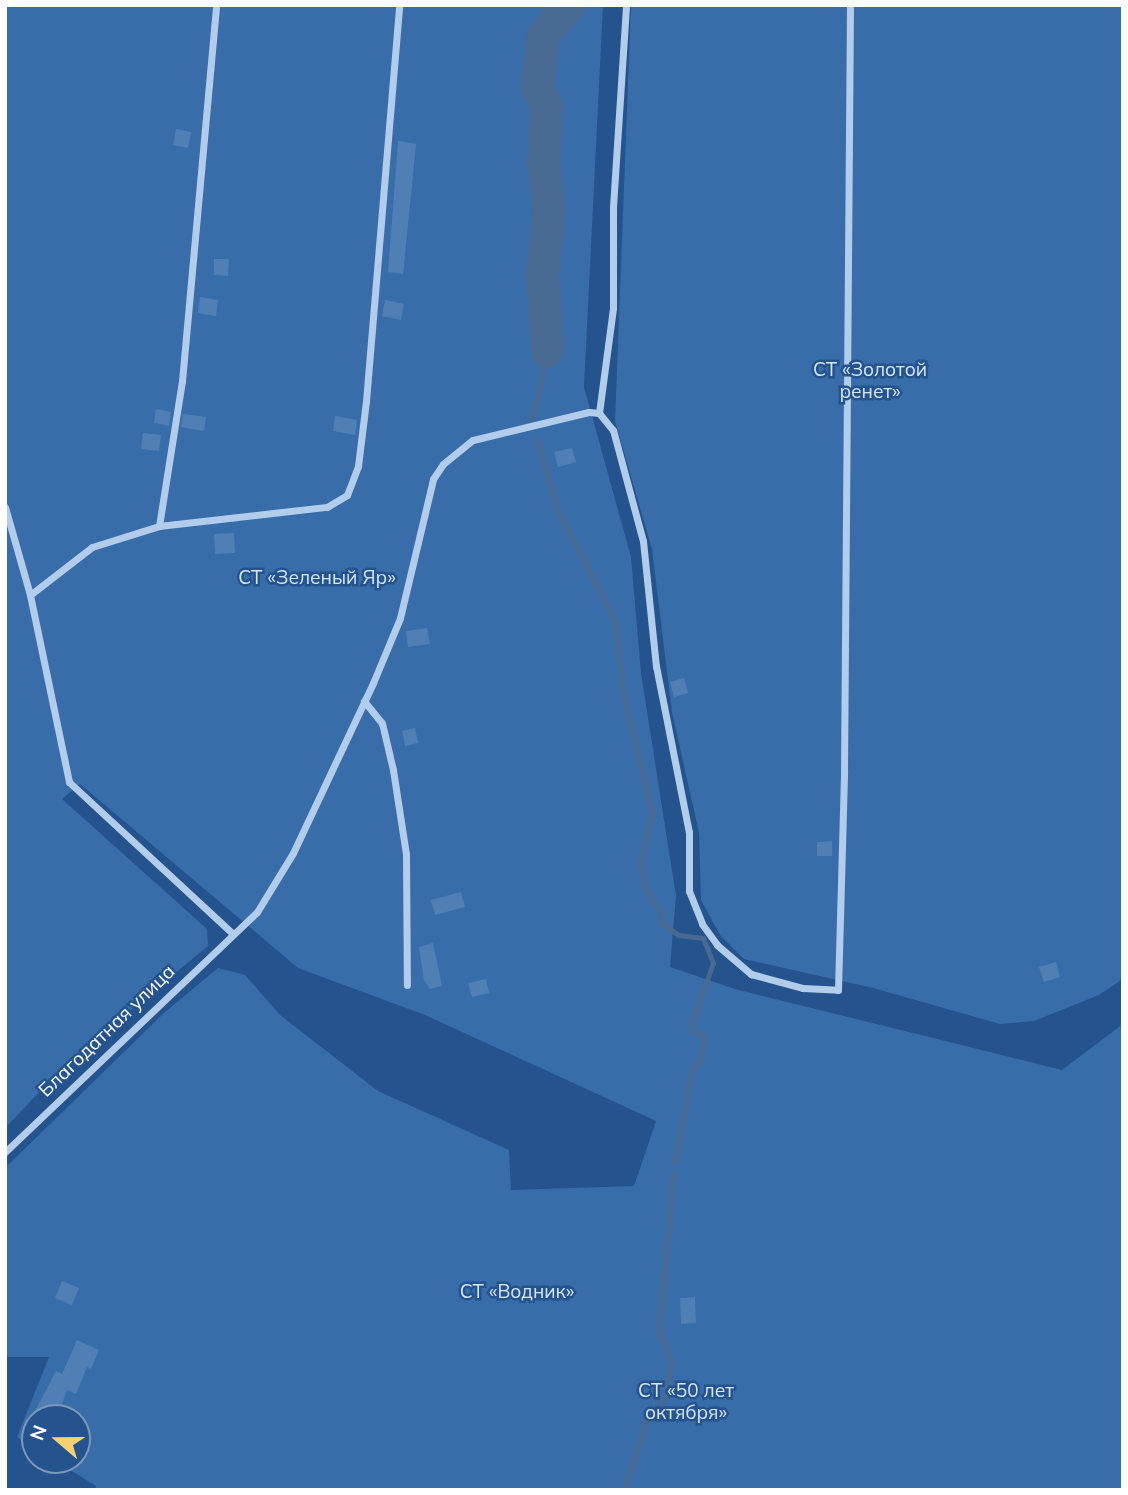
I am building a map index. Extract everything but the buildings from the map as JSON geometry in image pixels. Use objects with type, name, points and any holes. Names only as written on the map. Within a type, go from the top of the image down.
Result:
[{"type":"street","points":[[159,526],[182,381],[216,5]]},
{"type":"street","points":[[30,595],[92,547],[159,526],[327,507],[347,495],[358,466],[366,401],[399,5]]},
{"type":"street","points":[[626,5],[613,207],[613,308],[599,413],[613,430],[643,541],[656,666],[689,832],[689,891],[702,924],[717,945],[751,974],[803,988],[838,990],[844,771],[850,5]]},
{"type":"street","name":"Благодатная улица","points":[[5,1152],[257,912],[293,853],[400,618],[433,479],[443,464],[473,440],[599,413]]},
{"type":"street","points":[[5,507],[30,595],[69,782],[232,933]]},
{"type":"street","points":[[364,701],[382,723],[397,794],[406,854],[407,985]]},
{"type":"green space","points":[[5,5],[603,5],[584,387],[631,557],[641,673],[676,896],[670,967],[735,989],[1062,1070],[1123,1024],[1123,1490],[95,1490],[96,1486],[77,1474],[91,1474],[91,1404],[30,1404],[49,1357],[5,1357],[5,1168],[164,1013],[218,968],[245,975],[280,1015],[378,1091],[509,1150],[511,1190],[634,1186],[656,1121],[425,1015],[298,968],[80,784],[62,799],[207,929],[208,946],[68,1062],[5,1128]]},
{"type":"green space","name":"СТ «Золотой ренет»","points":[[631,5],[1123,5],[1123,979],[1099,995],[1034,1021],[1000,1024],[873,988],[744,959],[720,935],[701,900],[699,833],[672,712],[652,549],[615,421]]},
{"type":"waterway","points":[[547,351],[542,273],[549,210],[543,164],[546,106],[537,86],[543,35],[568,5]]},
{"type":"waterway","points":[[532,419],[547,351]]},
{"type":"waterway","points":[[537,440],[556,507],[615,621],[622,688],[652,813],[640,864],[645,889],[662,913],[661,922],[678,935],[703,938],[713,963],[692,1022],[692,1030],[704,1035],[701,1059],[692,1069],[675,1161]]},
{"type":"waterway","points":[[624,1490],[645,1424],[666,1395],[671,1360],[659,1333],[673,1174]]},
{"type":"park label","name":"СТ «Зеленый Яр»","points":[[317,578]]},
{"type":"park label","name":"СТ «Водник»","points":[[517,1292]]},
{"type":"park label","name":"СТ «50 лет октября»","points":[[686,1402]]}]
